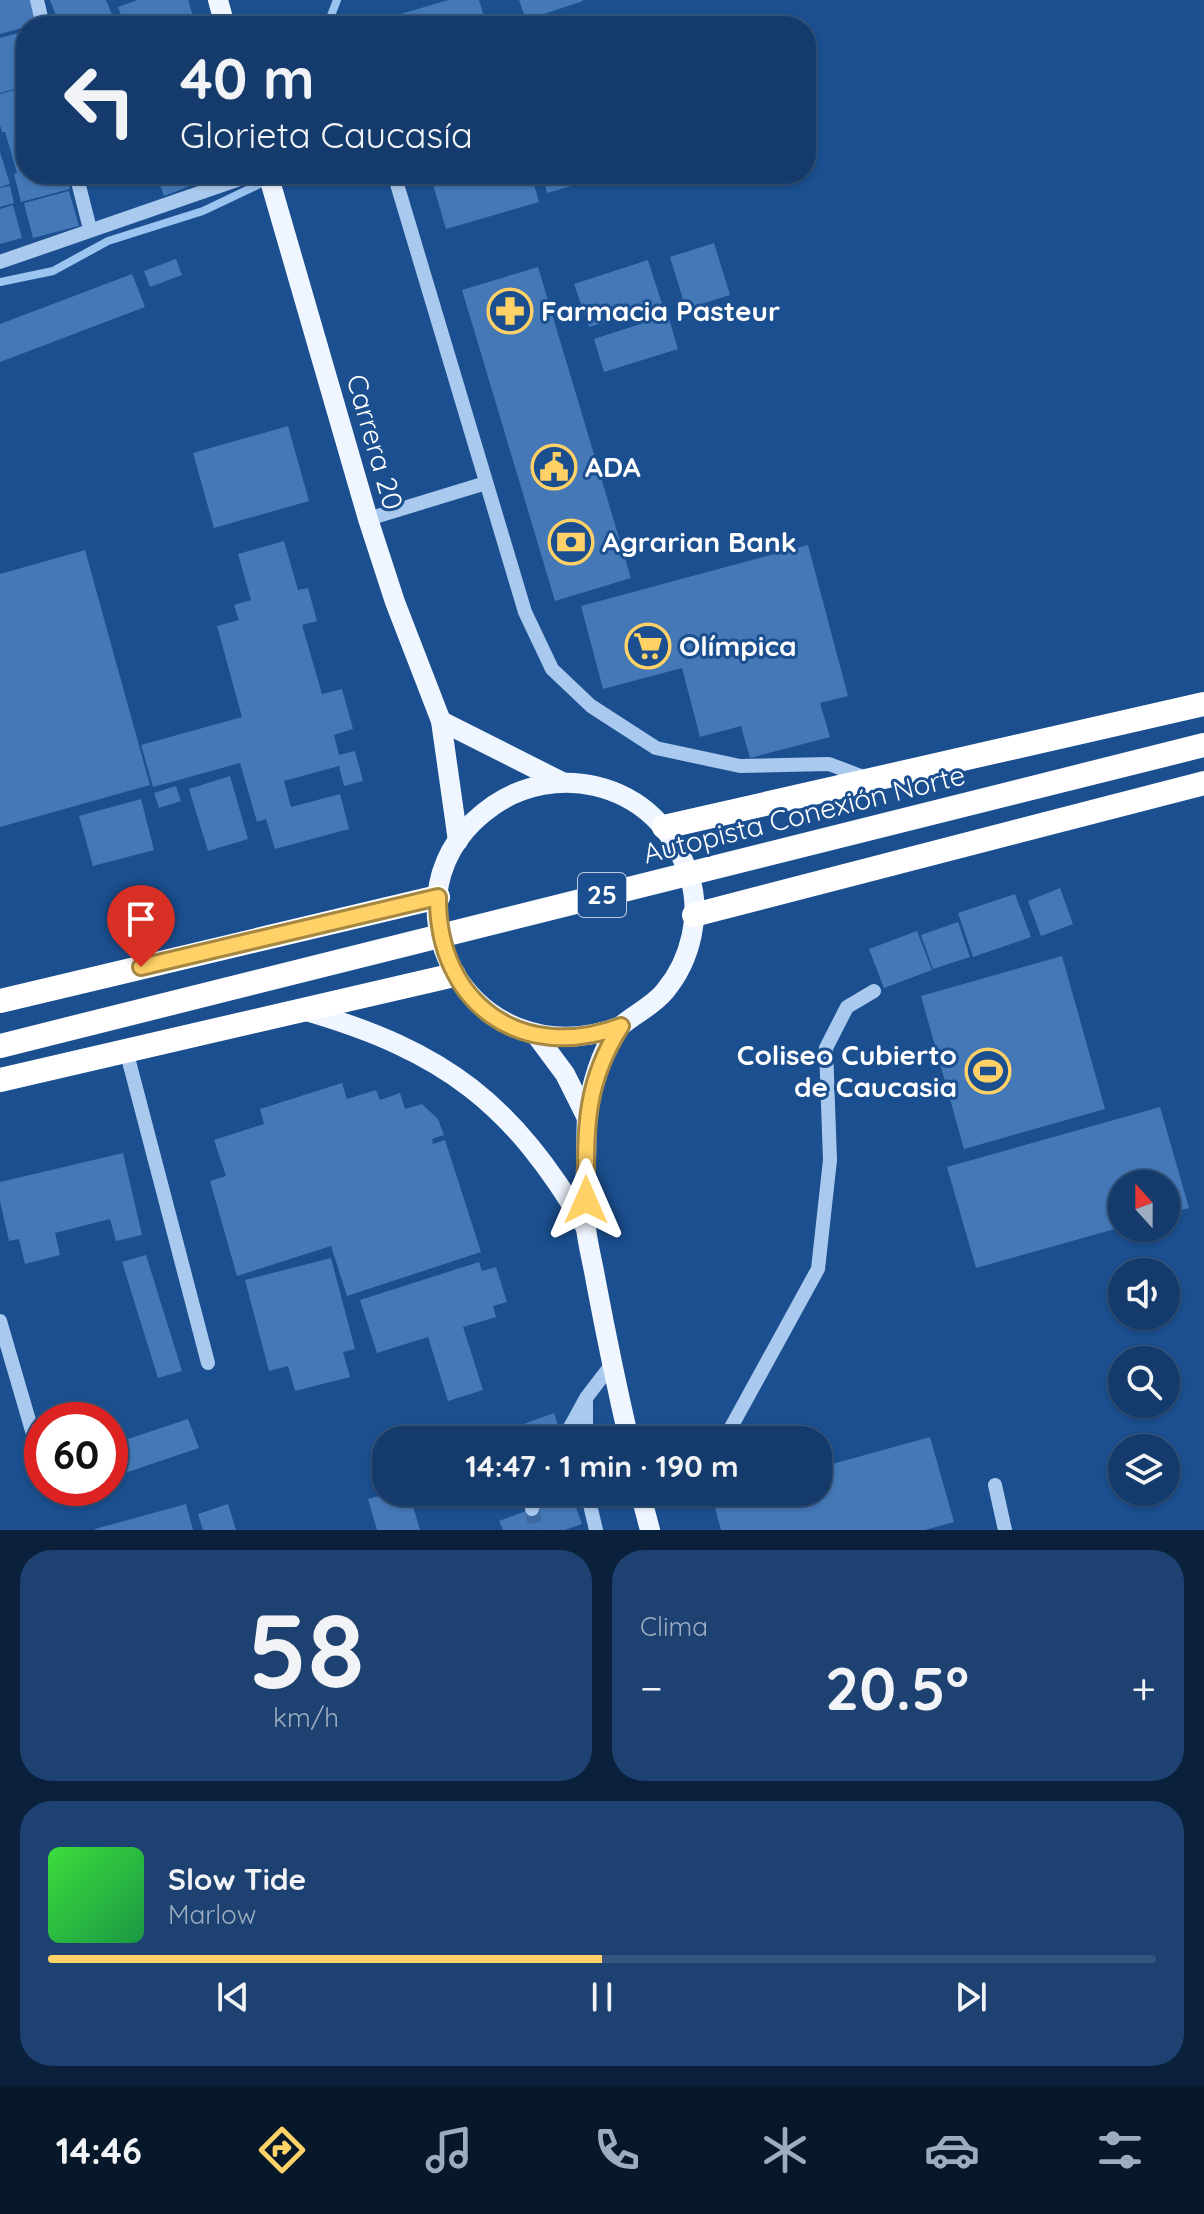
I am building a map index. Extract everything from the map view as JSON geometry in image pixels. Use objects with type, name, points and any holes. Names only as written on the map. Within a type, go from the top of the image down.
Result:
[{"type":"highway","points":[[664,827],[1204,704]]},
{"type":"highway","name":"Autopista Conexión Norte","points":[[0,1046],[1204,745]]},
{"type":"highway","points":[[694,915],[1204,783]]},
{"type":"highway","points":[[0,1001],[438,897]]},
{"type":"highway","points":[[0,1080],[454,975]]},
{"type":"main road","name":"Carrera 20","points":[[271,184],[368,519],[395,602],[441,721],[458,841]]},
{"type":"main road","points":[[441,721],[563,782],[608,789],[648,811],[664,827],[681,854],[692,883],[694,915],[690,942],[673,980],[645,1011],[621,1026],[570,1038],[536,1035],[498,1019],[481,1007],[454,975],[441,937],[438,897],[442,877],[458,841],[471,824],[503,799],[532,787],[563,782]]},
{"type":"main road","points":[[306,1011],[365,1028],[420,1053],[472,1087],[517,1128],[555,1175],[586,1228]]},
{"type":"main road","points":[[621,1026],[597,1070],[587,1118],[586,1228],[626,1426]]},
{"type":"main road","points":[[536,1035],[565,1074],[587,1118]]},
{"type":"main road","points":[[645,1506],[650,1530]]},
{"type":"street","points":[[79,184],[92,228]]},
{"type":"street","points":[[0,262],[226,184]]},
{"type":"street","points":[[397,184],[525,612],[552,669],[591,706],[656,748],[740,766],[829,764],[870,780]]},
{"type":"street","points":[[368,519],[486,483]]},
{"type":"street","points":[[732,1426],[818,1269],[830,1160],[826,1048],[847,1007],[874,991]]},
{"type":"street","points":[[126,1050],[208,1363]]},
{"type":"street","points":[[0,1321],[24,1403]]},
{"type":"street","points":[[571,1426],[586,1398],[612,1364]]},
{"type":"street","points":[[586,1398],[586,1426]]},
{"type":"street","points":[[995,1485],[1005,1530]]},
{"type":"street","points":[[590,1506],[596,1530]]},
{"type":"building","points":[[0,0],[34,0],[38,16],[16,16],[16,30],[0,34]]},
{"type":"building","points":[[50,0],[106,0],[113,16],[56,16]]},
{"type":"building","points":[[138,0],[188,0],[193,16],[121,16],[118,7]]},
{"type":"building","points":[[448,0],[479,0],[484,16],[394,16]]},
{"type":"building","points":[[519,0],[583,0],[538,16],[525,16]]},
{"type":"building","points":[[16,34],[16,89],[0,93],[0,38]]},
{"type":"building","points":[[16,90],[16,170],[0,125],[0,94]]},
{"type":"building","points":[[0,152],[10,184],[0,187]]},
{"type":"building","points":[[16,184],[69,184],[70,189],[21,202]]},
{"type":"building","points":[[160,184],[195,184],[164,196]]},
{"type":"building","points":[[433,184],[534,184],[539,202],[446,229]]},
{"type":"building","points":[[545,184],[578,184],[547,193]]},
{"type":"building","points":[[10,186],[14,203],[0,207],[0,188]]},
{"type":"building","points":[[69,191],[79,226],[33,238],[24,203]]},
{"type":"building","points":[[13,205],[22,238],[0,244],[0,209]]},
{"type":"building","points":[[714,243],[730,295],[686,309],[670,257]]},
{"type":"building","points":[[176,259],[182,275],[150,287],[144,271]]},
{"type":"building","points":[[648,260],[662,304],[589,327],[574,284]]},
{"type":"building","points":[[538,267],[631,578],[555,601],[462,290]]},
{"type":"building","points":[[132,274],[145,307],[0,362],[0,324]]},
{"type":"building","points":[[668,315],[678,349],[604,372],[594,339]]},
{"type":"building","points":[[288,426],[309,501],[214,528],[193,453]]},
{"type":"building","points":[[284,541],[298,590],[308,588],[317,621],[302,625],[322,694],[342,689],[353,729],[334,735],[339,755],[355,751],[363,781],[344,786],[339,766],[284,781],[291,807],[340,794],[349,829],[275,849],[266,819],[257,822],[240,763],[153,787],[141,745],[242,717],[217,626],[239,620],[234,605],[251,600],[238,554]]},
{"type":"building","points":[[808,545],[848,696],[820,703],[830,737],[750,758],[741,726],[700,737],[682,668],[603,689],[581,606]]},
{"type":"building","points":[[85,550],[150,785],[0,827],[0,574]]},
{"type":"building","points":[[230,776],[248,839],[208,851],[189,789]]},
{"type":"building","points":[[176,786],[181,801],[159,808],[154,793]]},
{"type":"building","points":[[141,799],[154,850],[93,866],[79,816]]},
{"type":"building","points":[[1060,888],[1073,924],[1041,936],[1028,901]]},
{"type":"building","points":[[1015,894],[1031,937],[973,957],[958,913]]},
{"type":"building","points":[[958,922],[970,957],[933,969],[921,935]]},
{"type":"building","points":[[917,931],[932,970],[884,988],[869,949]]},
{"type":"building","points":[[1062,956],[1105,1109],[964,1149],[921,996]]},
{"type":"building","points":[[342,1083],[347,1099],[376,1090],[380,1100],[400,1093],[405,1109],[422,1104],[438,1119],[444,1135],[432,1139],[433,1144],[445,1140],[481,1252],[347,1296],[331,1246],[237,1276],[210,1181],[226,1176],[214,1140],[264,1124],[260,1109]]},
{"type":"building","points":[[1160,1107],[1178,1170],[1108,1170],[1108,1231],[976,1268],[947,1167]]},
{"type":"building","points":[[123,1153],[142,1235],[116,1241],[110,1219],[55,1233],[60,1255],[25,1264],[19,1239],[9,1241],[0,1201],[0,1182]]},
{"type":"building","points":[[1180,1177],[1189,1208],[1180,1210]]},
{"type":"building","points":[[146,1255],[182,1371],[158,1378],[122,1262]]},
{"type":"building","points":[[331,1258],[355,1349],[343,1352],[350,1377],[295,1391],[288,1366],[269,1371],[245,1280]]},
{"type":"building","points":[[479,1262],[482,1271],[496,1267],[507,1302],[493,1306],[496,1317],[463,1327],[483,1390],[448,1401],[428,1337],[377,1353],[360,1300]]},
{"type":"building","points":[[554,1413],[558,1426],[521,1426]]},
{"type":"building","points":[[188,1419],[199,1448],[128,1472],[128,1439]]},
{"type":"building","points":[[930,1437],[954,1522],[925,1530],[721,1530],[714,1506],[832,1506],[832,1464]]},
{"type":"building","points":[[372,1498],[372,1506],[413,1506],[420,1530],[377,1530],[368,1499]]},
{"type":"building","points":[[186,1504],[193,1530],[95,1530],[95,1529]]},
{"type":"building","points":[[228,1504],[236,1530],[203,1530],[198,1514]]},
{"type":"building","points":[[539,1506],[575,1506],[582,1524],[565,1530],[503,1530],[499,1521]]},
{"type":"waterway","points":[[331,16],[337,0]]},
{"type":"waterway","points":[[0,282],[53,271],[108,241],[203,211],[260,184]]},
{"type":"tunnel","points":[[532,1509],[536,1530]]},
{"type":"place","name":"Farmacia Pasteur","points":[[510,311]]},
{"type":"place","name":"ADA","points":[[554,467]]},
{"type":"place","name":"Agrarian Bank","points":[[571,542]]},
{"type":"place","name":"Olímpica","points":[[648,646]]},
{"type":"place","name":"Coliseo Cubierto de Caucasia","points":[[988,1071]]},
{"type":"route","points":[[141,967],[438,897],[438,924],[443,950],[454,975],[481,1007],[498,1019],[536,1035],[553,1038],[588,1036],[621,1026],[597,1070],[590,1093],[586,1200]]}]
